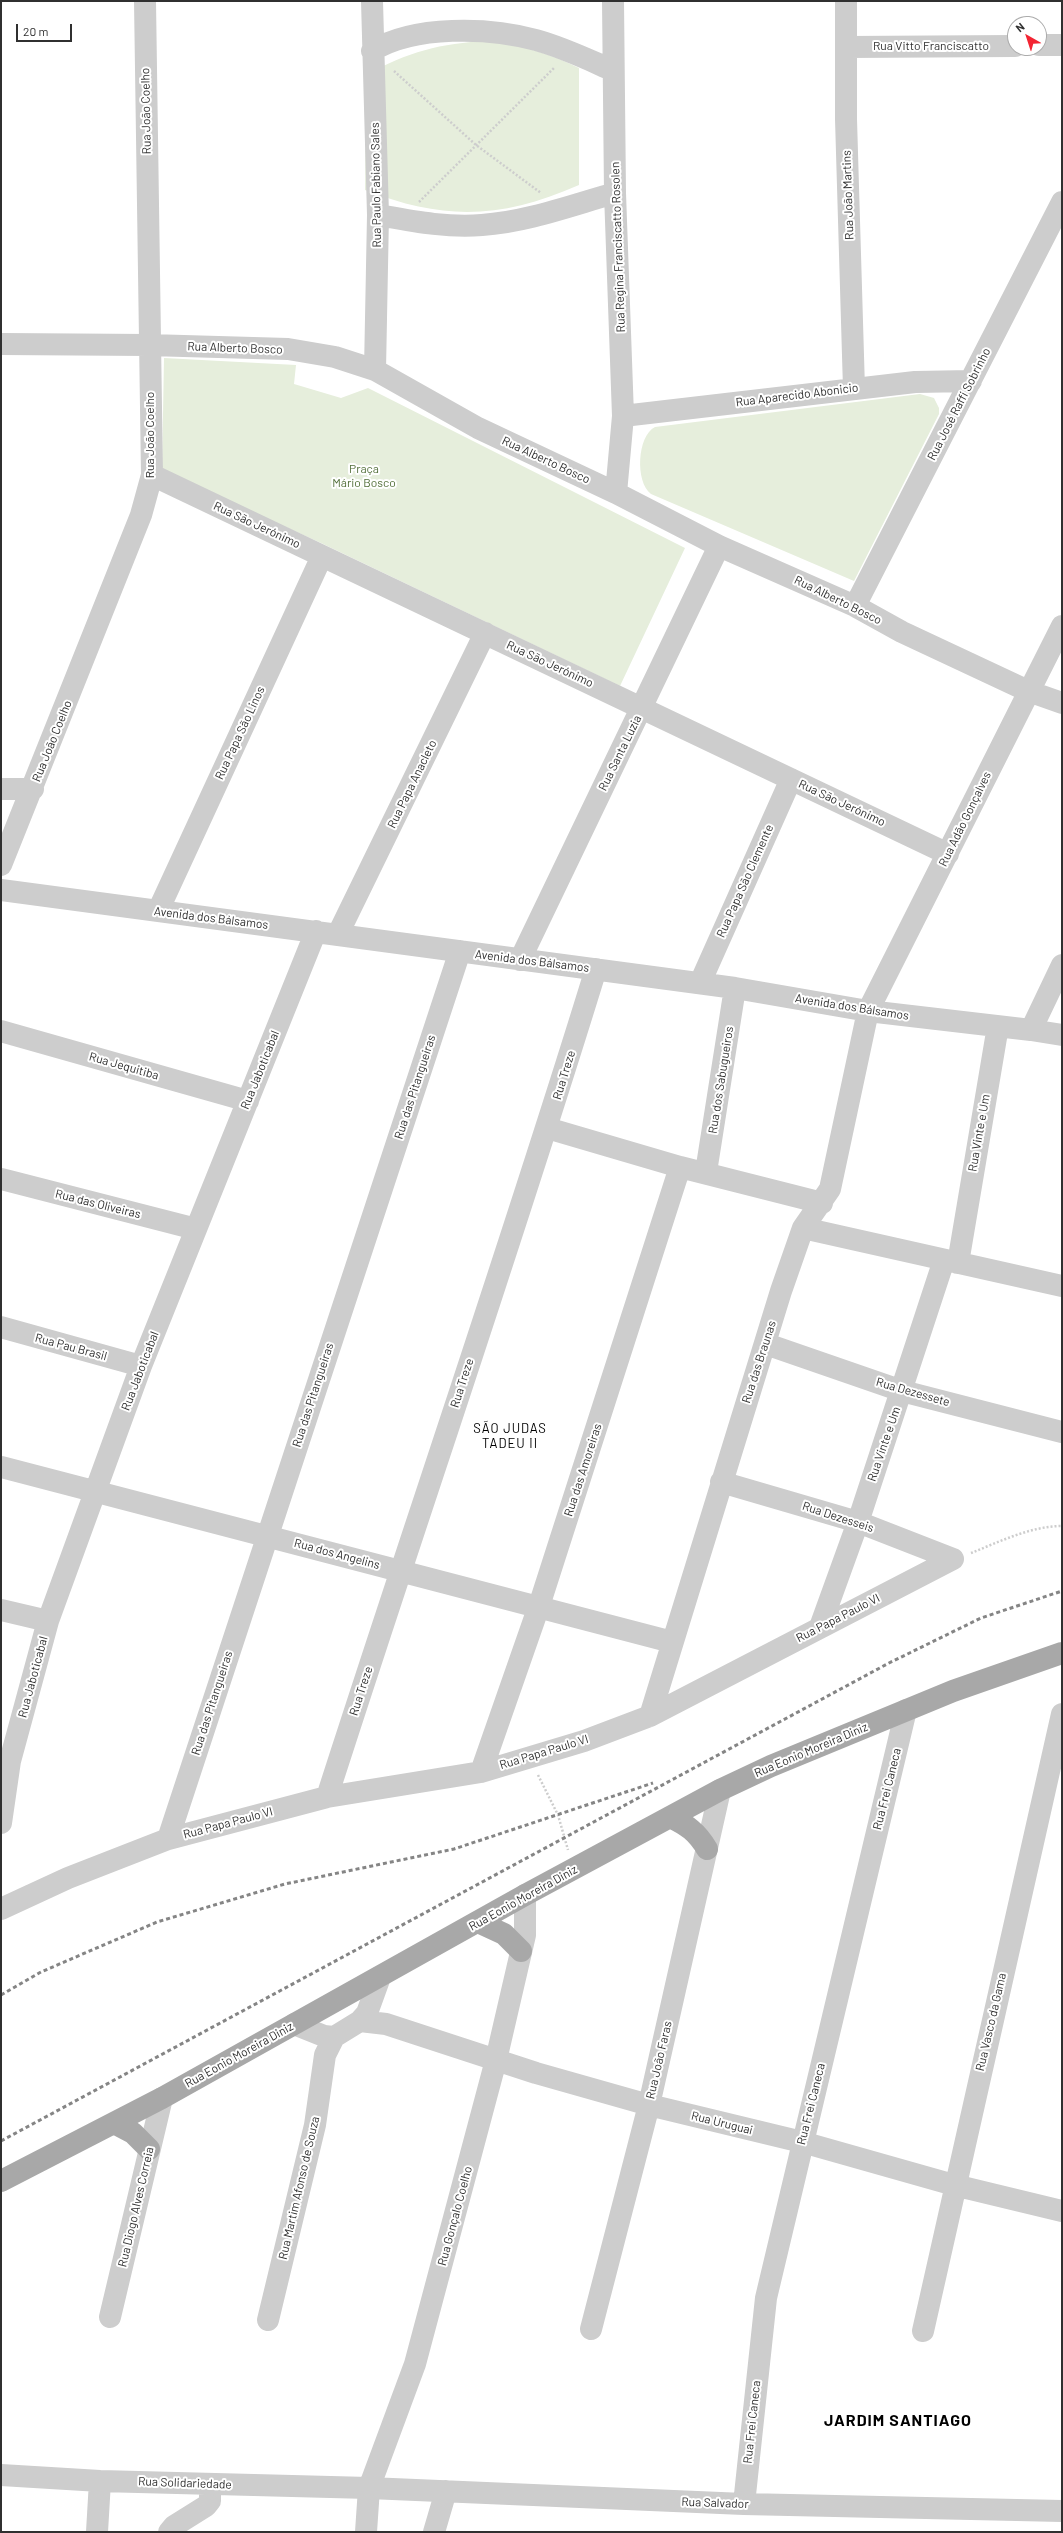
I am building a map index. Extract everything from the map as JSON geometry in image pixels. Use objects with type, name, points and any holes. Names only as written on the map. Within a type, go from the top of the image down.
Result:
[{"type":"main road","name":"Rua Eonio Moreira Diniz","points":[[1,2181],[162,2098],[525,1895],[574,1870],[720,1790],[771,1766],[906,1710],[1062,1653]]},
{"type":"main road","points":[[670,1817],[688,1826],[699,1835],[707,1848]]},
{"type":"main road","points":[[478,1922],[504,1934],[521,1951]]},
{"type":"main road","points":[[114,2123],[133,2133],[149,2149]]},
{"type":"street","name":"Rua João Coelho","points":[[1,866],[33,790],[142,516],[152,475],[145,1]]},
{"type":"street","name":"Rua Paulo Fabiano Sales","points":[[372,1],[372,51],[378,216],[375,370]]},
{"type":"street","name":"Rua Regina Franciscatto Rosolen","points":[[613,1],[612,70],[623,416],[616,494]]},
{"type":"street","name":"Rua João Martins","points":[[846,1],[846,119],[854,388]]},
{"type":"street","points":[[372,51],[387,42],[424,34],[461,31],[498,33],[535,40],[570,51],[612,70]]},
{"type":"street","points":[[1047,46],[1062,45]]},
{"type":"street","name":"Rua Vitto Franciscatto","points":[[846,47],[1007,46]]},
{"type":"street","points":[[378,216],[441,225],[481,225],[522,220],[615,193]]},
{"type":"street","name":"Rua José Raffi Sobrinho","points":[[855,606],[972,381],[1062,202]]},
{"type":"street","name":"Rua Alberto Bosco","points":[[1,344],[149,345],[288,349],[335,357],[375,370],[478,428],[616,494],[719,546],[855,606],[902,632],[1028,691],[1062,704]]},
{"type":"street","name":"Rua Aparecido Abonicio","points":[[623,416],[854,388],[915,382],[972,381]]},
{"type":"street","name":"Rua São Jerónimo","points":[[152,475],[948,854]]},
{"type":"street","name":"Rua Santa Luzia","points":[[520,960],[719,546]]},
{"type":"street","name":"Rua Papa São Linos","points":[[158,911],[322,556]]},
{"type":"street","name":"Rua Adão Gonçalves","points":[[868,1011],[1062,626]]},
{"type":"street","name":"Rua Papa Anacleto","points":[[338,934],[485,633]]},
{"type":"street","name":"Rua Papa São Clemente","points":[[700,983],[791,779]]},
{"type":"street","points":[[1,790],[33,790]]},
{"type":"street","name":"Avenida dos Bálsamos","points":[[1,890],[700,983],[868,1011],[1062,1035]]},
{"type":"street","name":"Rua Jaboticabal","points":[[1,1823],[6,1759],[48,1621],[140,1366],[316,931]]},
{"type":"street","name":"Rua das Pitangueiras","points":[[168,1839],[460,951]]},
{"type":"street","points":[[1031,1030],[1062,964]]},
{"type":"street","name":"Rua Treze","points":[[327,1797],[400,1571],[547,1128],[596,969]]},
{"type":"street","name":"Rua dos Sabugueiros","points":[[706,1172],[735,988]]},
{"type":"street","name":"Rua das Braunas","points":[[650,1716],[721,1482],[803,1228],[822,1203],[830,1189],[868,1011]]},
{"type":"street","name":"Rua Vinte e Um","points":[[820,1627],[858,1522],[902,1391],[951,1262],[998,1026]]},
{"type":"street","name":"Rua Jequitiba","points":[[1,1031],[248,1101]]},
{"type":"street","points":[[547,1128],[680,1167],[706,1172],[822,1203]]},
{"type":"street","name":"Rua das Amoreiras","points":[[481,1772],[539,1606],[680,1167]]},
{"type":"street","name":"Rua das Oliveiras","points":[[1,1179],[196,1229]]},
{"type":"street","points":[[803,1228],[1062,1286]]},
{"type":"street","name":"Rua Pau Brasil","points":[[1,1327],[140,1366]]},
{"type":"street","name":"Rua Dezessete","points":[[766,1344],[902,1391],[1062,1432]]},
{"type":"street","name":"Rua dos Angelins","points":[[1,1467],[267,1535],[672,1642]]},
{"type":"street","name":"Rua Dezesseis","points":[[721,1482],[858,1522],[953,1559]]},
{"type":"street","name":"Rua Papa Paulo VI","points":[[1,1909],[68,1878],[168,1839],[327,1797],[481,1772],[584,1741],[650,1716],[953,1559]]},
{"type":"street","points":[[1,1610],[48,1621]]},
{"type":"street","name":"Rua Frei Caneca","points":[[744,2504],[766,2298],[906,1710]]},
{"type":"street","name":"Rua Vasco da Gama","points":[[923,2331],[954,2185],[1062,1714]]},
{"type":"street","name":"Rua João Faras","points":[[591,2329],[649,2105],[720,1790]]},
{"type":"street","name":"Rua Gonçalo Coelho","points":[[366,2532],[369,2488],[415,2364],[496,2060],[526,1935],[525,1895]]},
{"type":"street","points":[[294,2024],[326,2042],[365,2015],[380,1977]]},
{"type":"street","name":"Rua Uruguai","points":[[365,2015],[386,2024],[496,2060],[649,2105],[802,2142],[954,2185],[1062,2211]]},
{"type":"street","name":"Rua Martim Afonso de Souza","points":[[268,2320],[315,2125],[326,2042]]},
{"type":"street","name":"Rua Diogo Alves Correia","points":[[110,2317],[162,2098]]},
{"type":"street","name":"Rua Solidariedade","points":[[1,2475],[100,2481],[369,2488]]},
{"type":"street","points":[[97,2532],[100,2481]]},
{"type":"street","points":[[169,2532],[174,2526],[206,2506],[210,2501],[210,2484]]},
{"type":"street","name":"Rua Salvador","points":[[369,2488],[744,2504],[1062,2511]]},
{"type":"street","points":[[434,2532],[446,2491]]},
{"type":"path","points":[[372,51],[476,145],[561,208]]},
{"type":"path","points":[[401,219],[570,51]]},
{"type":"path","points":[[953,1559],[1014,1537],[1051,1526],[1062,1526]]},
{"type":"path","points":[[530,1757],[558,1814],[574,1870]]},
{"type":"green space","points":[[488,41],[535,50],[579,68],[579,185],[551,196],[524,204],[498,210],[473,212],[447,211],[421,207],[365,190],[366,75],[396,60],[425,50],[455,44]]},
{"type":"green space","name":"Praça Mário Bosco","points":[[164,358],[296,365],[294,384],[341,398],[368,388],[685,548],[620,686],[321,543],[162,471]]},
{"type":"green space","points":[[920,394],[934,398],[939,408],[939,414],[854,581],[651,494],[642,480],[640,459],[642,449],[649,432],[655,427]]},
{"type":"railway","points":[[1,2141],[889,1663],[981,1618],[1062,1591]]},
{"type":"railway","points":[[1,1995],[41,1972],[157,1922],[285,1884],[454,1849],[653,1783]]},
{"type":"district","name":"SÃO JUDAS TADEU II","points":[[510,1436]]},
{"type":"district","name":"JARDIM SANTIAGO","points":[[898,2421]]}]
